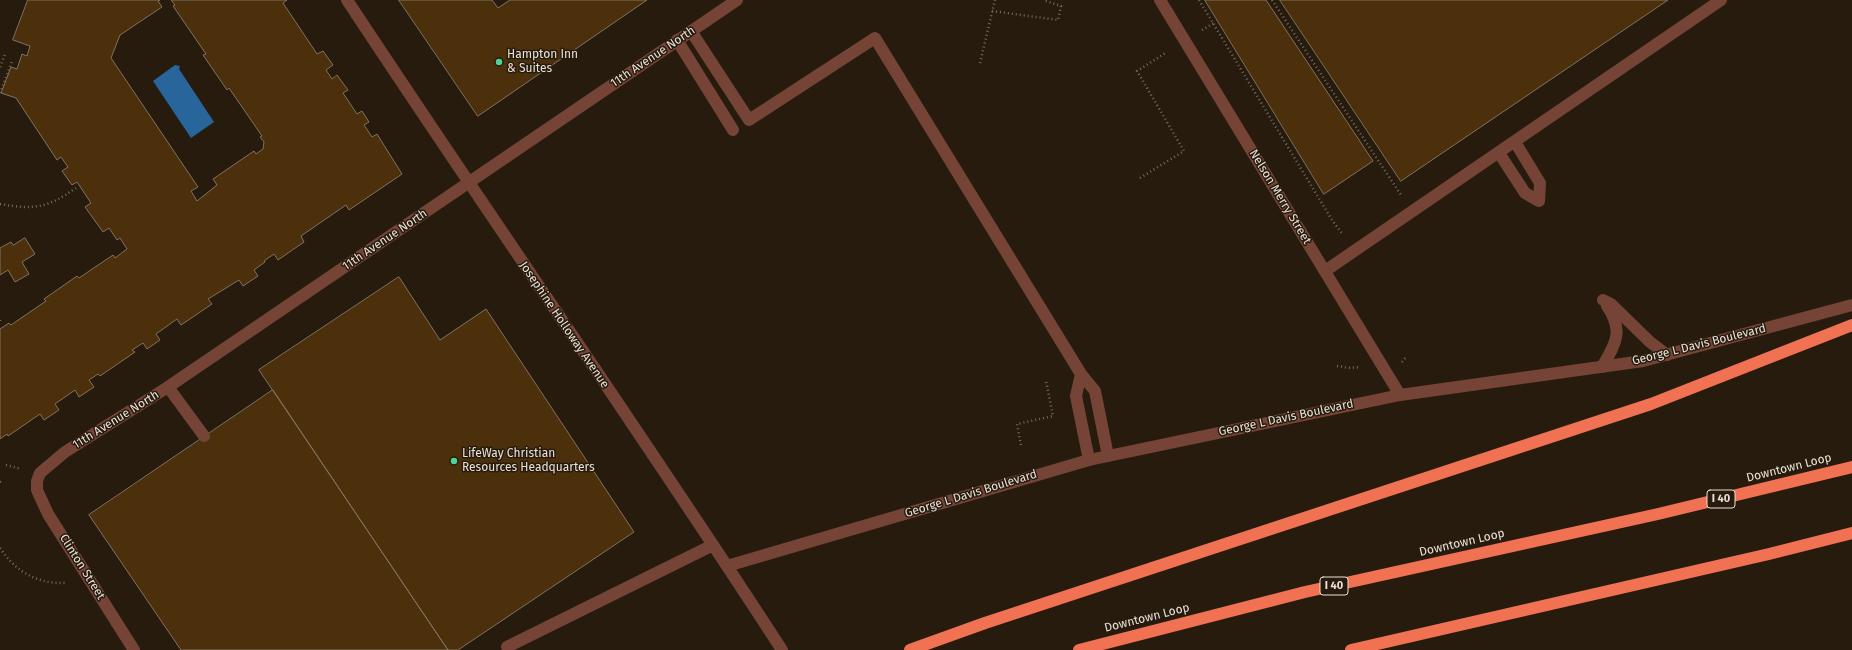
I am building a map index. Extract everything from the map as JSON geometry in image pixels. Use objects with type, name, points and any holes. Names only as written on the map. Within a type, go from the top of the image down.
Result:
[{"type":"highway","points":[[912,649],[985,623],[1651,404],[1852,325]]},
{"type":"highway","name":"Downtown Loop","points":[[1079,650],[1305,592],[1658,514],[1852,467]]},
{"type":"highway","points":[[1351,650],[1738,561],[1852,533]]},
{"type":"street","name":"Josephine Holloway Avenue","points":[[346,0],[468,183],[728,566],[782,650]]},
{"type":"street","name":"11th Avenue North","points":[[36,481],[40,473],[65,452],[168,387],[737,0]]},
{"type":"street","name":"Nelson Merry Street","points":[[1160,0],[1400,394]]},
{"type":"street","points":[[1325,271],[1721,0]]},
{"type":"street","points":[[691,31],[749,120],[875,38],[1081,374],[1095,391],[1108,456]]},
{"type":"street","points":[[677,40],[733,130]]},
{"type":"street","points":[[1499,152],[1525,193],[1539,201],[1540,183],[1515,142]]},
{"type":"street","points":[[1602,367],[1613,348],[1618,331],[1618,324],[1603,300],[1611,304],[1650,342],[1667,356]]},
{"type":"street","name":"George L Davis Boulevard","points":[[728,566],[1089,460],[1400,394],[1602,367],[1667,356],[1852,305]]},
{"type":"street","points":[[1081,374],[1076,396],[1089,460]]},
{"type":"street","points":[[168,387],[204,436]]},
{"type":"street","name":"Clinton Street","points":[[36,481],[37,490],[48,514],[134,650]]},
{"type":"street","points":[[507,647],[713,545]]},
{"type":"path","points":[[980,63],[995,0]]},
{"type":"path","points":[[992,11],[1058,20],[1061,6],[1043,0]]},
{"type":"path","points":[[1200,0],[1332,220],[1344,237]]},
{"type":"path","points":[[1272,0],[1402,197]]},
{"type":"path","points":[[1140,178],[1184,151],[1137,71],[1214,23]]},
{"type":"path","points":[[0,66],[5,54]]},
{"type":"path","points":[[0,93],[12,60]]},
{"type":"path","points":[[0,204],[39,207],[52,203],[76,188]]},
{"type":"path","points":[[1021,445],[1017,424],[1053,416],[1046,381]]},
{"type":"path","points":[[0,548],[16,567],[31,578],[49,583],[66,583]]},
{"type":"water","points":[[175,65],[180,66],[179,69],[214,122],[191,138],[153,81]]},
{"type":"building","points":[[28,0],[160,0],[158,1],[162,7],[120,35],[111,58],[198,187],[191,191],[197,201],[217,185],[213,179],[254,151],[256,154],[263,149],[264,142],[260,137],[262,136],[229,88],[227,90],[203,55],[206,54],[173,6],[175,5],[171,0],[287,0],[283,3],[317,54],[323,51],[333,65],[326,70],[332,79],[337,75],[348,90],[343,93],[357,114],[362,111],[369,122],[364,125],[372,137],[377,134],[402,174],[349,210],[346,205],[301,236],[304,242],[278,260],[274,254],[264,261],[265,262],[254,270],[258,276],[243,286],[239,280],[208,299],[212,304],[181,325],[177,319],[156,334],[160,340],[147,349],[143,343],[132,350],[135,352],[100,376],[98,374],[89,380],[94,387],[79,397],[75,390],[55,404],[59,410],[44,420],[40,414],[8,436],[7,434],[0,439],[0,329],[9,323],[11,325],[46,301],[44,299],[77,276],[79,278],[113,255],[115,258],[127,249],[120,238],[117,240],[109,228],[103,232],[85,207],[91,203],[77,182],[72,185],[62,171],[68,167],[61,157],[57,160],[16,98],[1,93],[11,67],[17,69],[22,54],[27,56],[30,46],[13,40]]},
{"type":"building","name":"Hampton Inn & Suites","points":[[399,0],[492,0],[498,8],[510,0],[647,0],[478,116]]},
{"type":"building","points":[[1205,0],[1266,0],[1373,161],[1324,194]]},
{"type":"building","points":[[1280,0],[1668,0],[1401,181]]},
{"type":"building","points":[[25,238],[35,254],[22,262],[29,274],[15,282],[8,270],[0,275],[0,248],[11,242],[13,245]]},
{"type":"building","name":"LifeWay Christian Resources Headquarters","points":[[399,277],[440,340],[486,309],[634,532],[458,650],[448,650],[259,370]]},
{"type":"building","points":[[273,390],[448,650],[181,650],[89,515]]},
{"type":"place","name":"Hampton Inn & Suites","points":[[499,62]]},
{"type":"place","name":"LifeWay Christian Resources Headquarters","points":[[454,461]]}]
